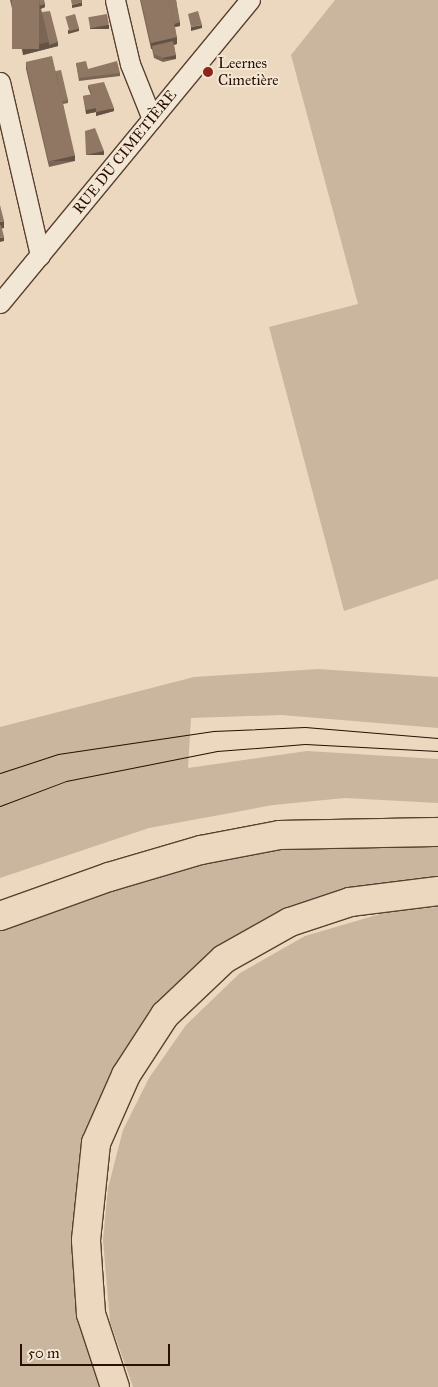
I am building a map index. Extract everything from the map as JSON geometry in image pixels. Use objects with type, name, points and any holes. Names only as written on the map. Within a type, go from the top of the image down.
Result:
[{"type":"highway","points":[[0,916],[109,877],[272,837],[350,831],[438,832]]},
{"type":"highway","points":[[114,1387],[92,1314],[86,1240],[96,1143],[126,1075],[165,1015],[224,959],[290,922],[350,902],[438,891]]},
{"type":"street","points":[[115,0],[132,72],[152,119]]},
{"type":"street","name":"RUE DU CIMETIÈRE","points":[[0,303],[250,0]]},
{"type":"street","points":[[0,82],[40,255]]},
{"type":"shaded area","points":[[335,0],[438,0],[438,579],[344,611],[269,327],[358,304],[291,55]]},
{"type":"shaded area","points":[[318,669],[438,677],[438,728],[281,715],[191,718],[188,768],[307,751],[438,759],[438,803],[345,798],[273,805],[149,828],[0,878],[0,727],[194,677]]},
{"type":"shaded area","points":[[329,844],[438,846],[438,880],[357,889],[155,1016],[82,1167],[73,1258],[84,1333],[103,1387],[0,1387],[0,930],[107,889],[244,854]]},
{"type":"shaded area","points":[[438,907],[438,1387],[133,1387],[110,1322],[103,1240],[108,1188],[123,1130],[149,1078],[186,1025],[240,973],[305,936],[387,912]]},
{"type":"building","points":[[12,0],[39,0],[39,49],[12,49]]},
{"type":"building","points":[[39,0],[44,0],[45,4],[40,5]]},
{"type":"building","points":[[71,0],[82,0],[82,2],[72,5]]},
{"type":"building","points":[[141,0],[169,0],[177,37],[151,43]]},
{"type":"building","points":[[169,0],[176,0],[180,22],[174,24]]},
{"type":"building","points":[[50,11],[58,42],[49,45],[42,12]]},
{"type":"building","points":[[198,11],[202,25],[191,27],[188,14]]},
{"type":"building","points":[[75,14],[79,28],[70,31],[65,17]]},
{"type":"building","points":[[107,14],[109,25],[90,28],[88,17]]},
{"type":"building","points":[[173,41],[176,55],[163,58],[154,54],[152,46]]},
{"type":"building","points":[[52,56],[75,155],[49,161],[26,62]]},
{"type":"building","points":[[86,61],[88,69],[117,61],[120,73],[79,78],[76,63]]},
{"type":"building","points":[[61,70],[68,100],[62,101],[56,71]]},
{"type":"building","points":[[104,82],[114,108],[96,112],[96,108],[86,110],[83,96],[92,94],[88,85]]},
{"type":"building","points":[[95,128],[104,151],[86,155],[85,131]]},
{"type":"building","points":[[0,205],[4,221],[0,222]]},
{"type":"building","points":[[0,225],[4,237],[0,238]]},
{"type":"tram line","points":[[0,773],[58,754],[213,731],[305,727],[438,738]]},
{"type":"tram line","points":[[0,806],[66,781],[217,751],[305,744],[438,751]]},
{"type":"place","name":"Leernes Cimetière","points":[[208,72]]}]
